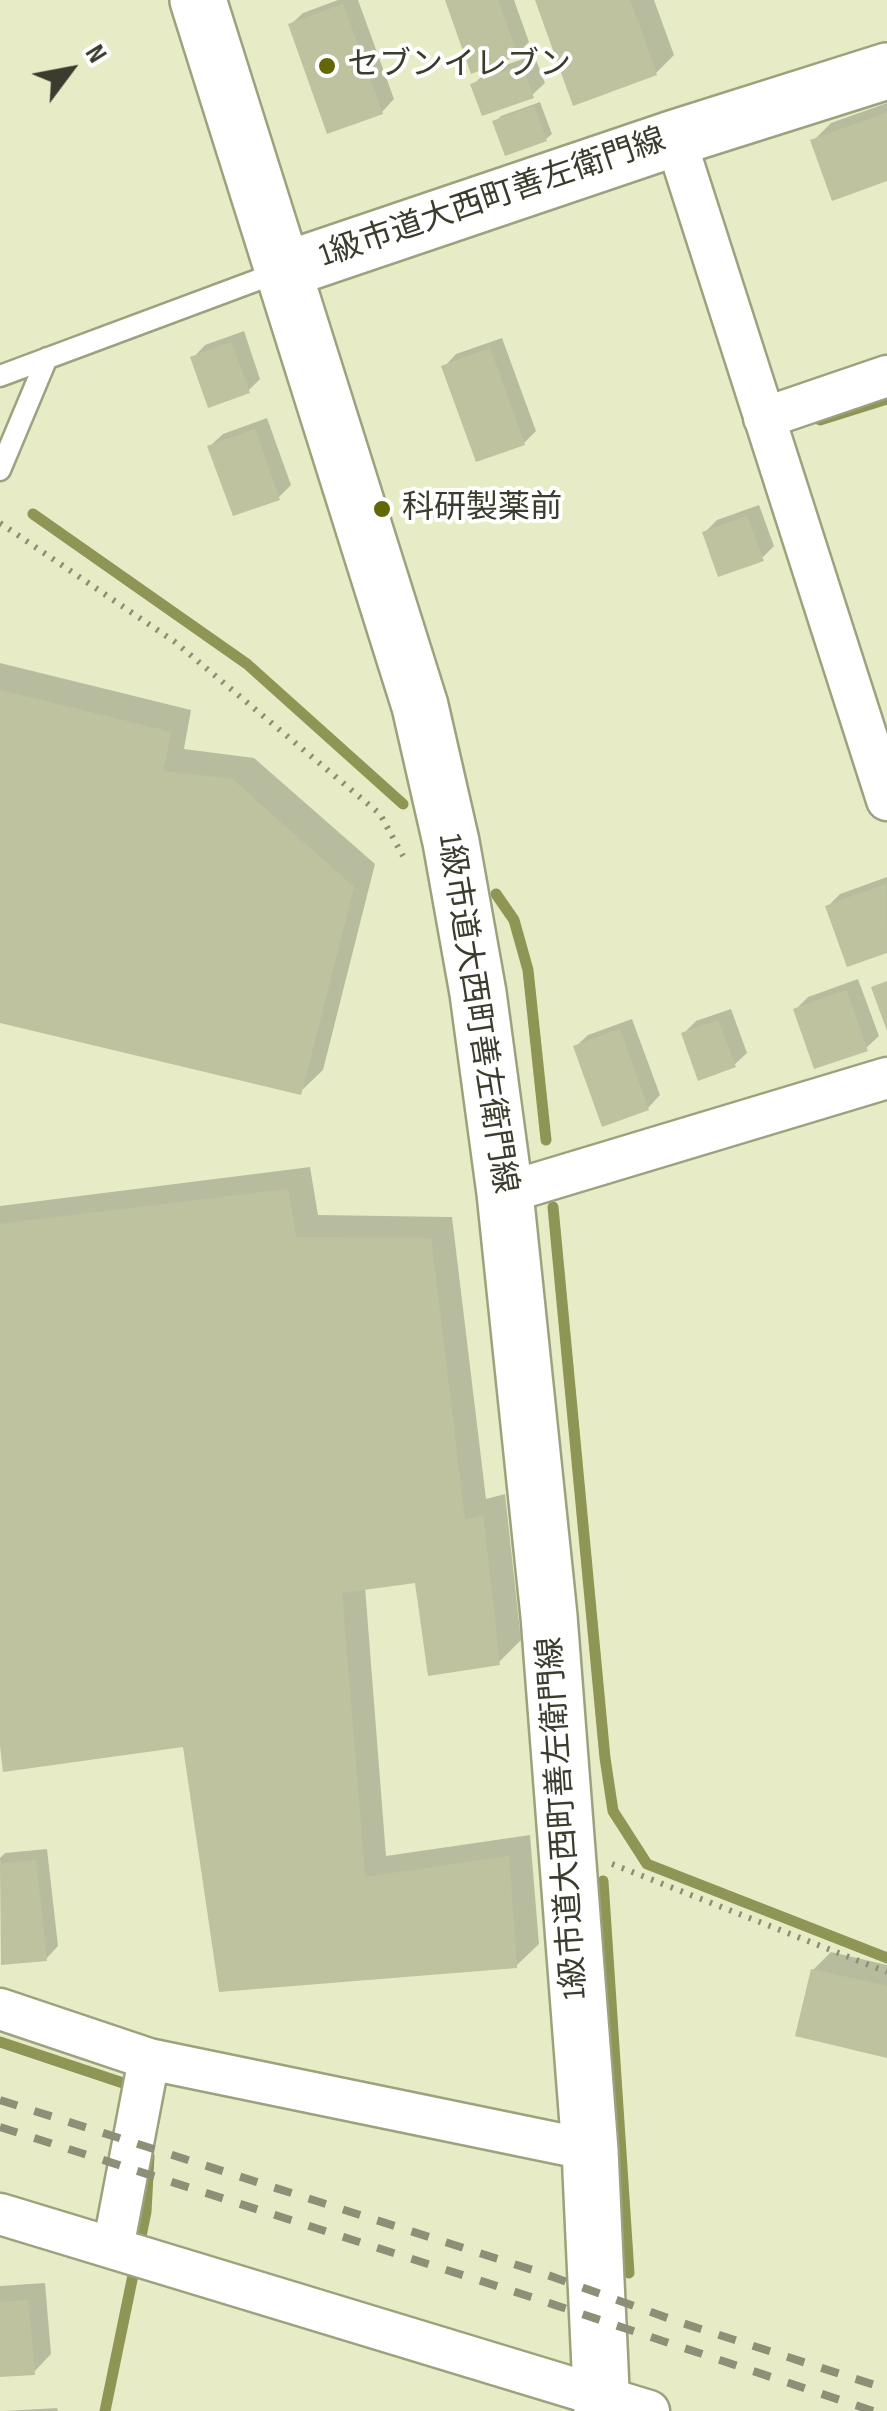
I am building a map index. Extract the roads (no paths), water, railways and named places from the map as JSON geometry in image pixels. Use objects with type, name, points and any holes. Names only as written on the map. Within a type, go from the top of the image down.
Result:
[{"type":"street","points":[[198,0],[285,270]]},
{"type":"street","name":"1級市道大西町善左衛門線","points":[[617,2406],[590,2150],[549,1616],[505,1193],[468,936],[420,706],[285,270],[674,138],[887,71]]},
{"type":"street","points":[[674,138],[887,800]]},
{"type":"street","points":[[764,418],[887,376]]},
{"type":"street","points":[[505,1193],[887,1078]]},
{"type":"street","points":[[0,2009],[149,2060],[590,2150]]},
{"type":"street","points":[[114,2248],[149,2060]]},
{"type":"street","points":[[0,2214],[617,2406]]},
{"type":"lane","points":[[0,376],[285,270]]},
{"type":"lane","points":[[0,470],[47,358]]},
{"type":"waterway","points":[[820,420],[887,399]]},
{"type":"waterway","points":[[33,514],[247,664],[403,804]]},
{"type":"waterway","points":[[496,894],[514,920],[528,970],[546,1140]]},
{"type":"waterway","points":[[553,1207],[613,1811],[647,1864],[887,1958]]},
{"type":"waterway","points":[[603,1881],[629,2273]]},
{"type":"waterway","points":[[0,2042],[138,2088]]},
{"type":"waterway","points":[[105,2411],[146,2212],[149,2156]]},
{"type":"railway","points":[[0,2100],[542,2273],[887,2389]]},
{"type":"railway","points":[[0,2127],[873,2411]]},
{"type":"place","name":"セブンイレブン","points":[[327,66]]},
{"type":"place","name":"科研製薬前","points":[[382,509]]}]
